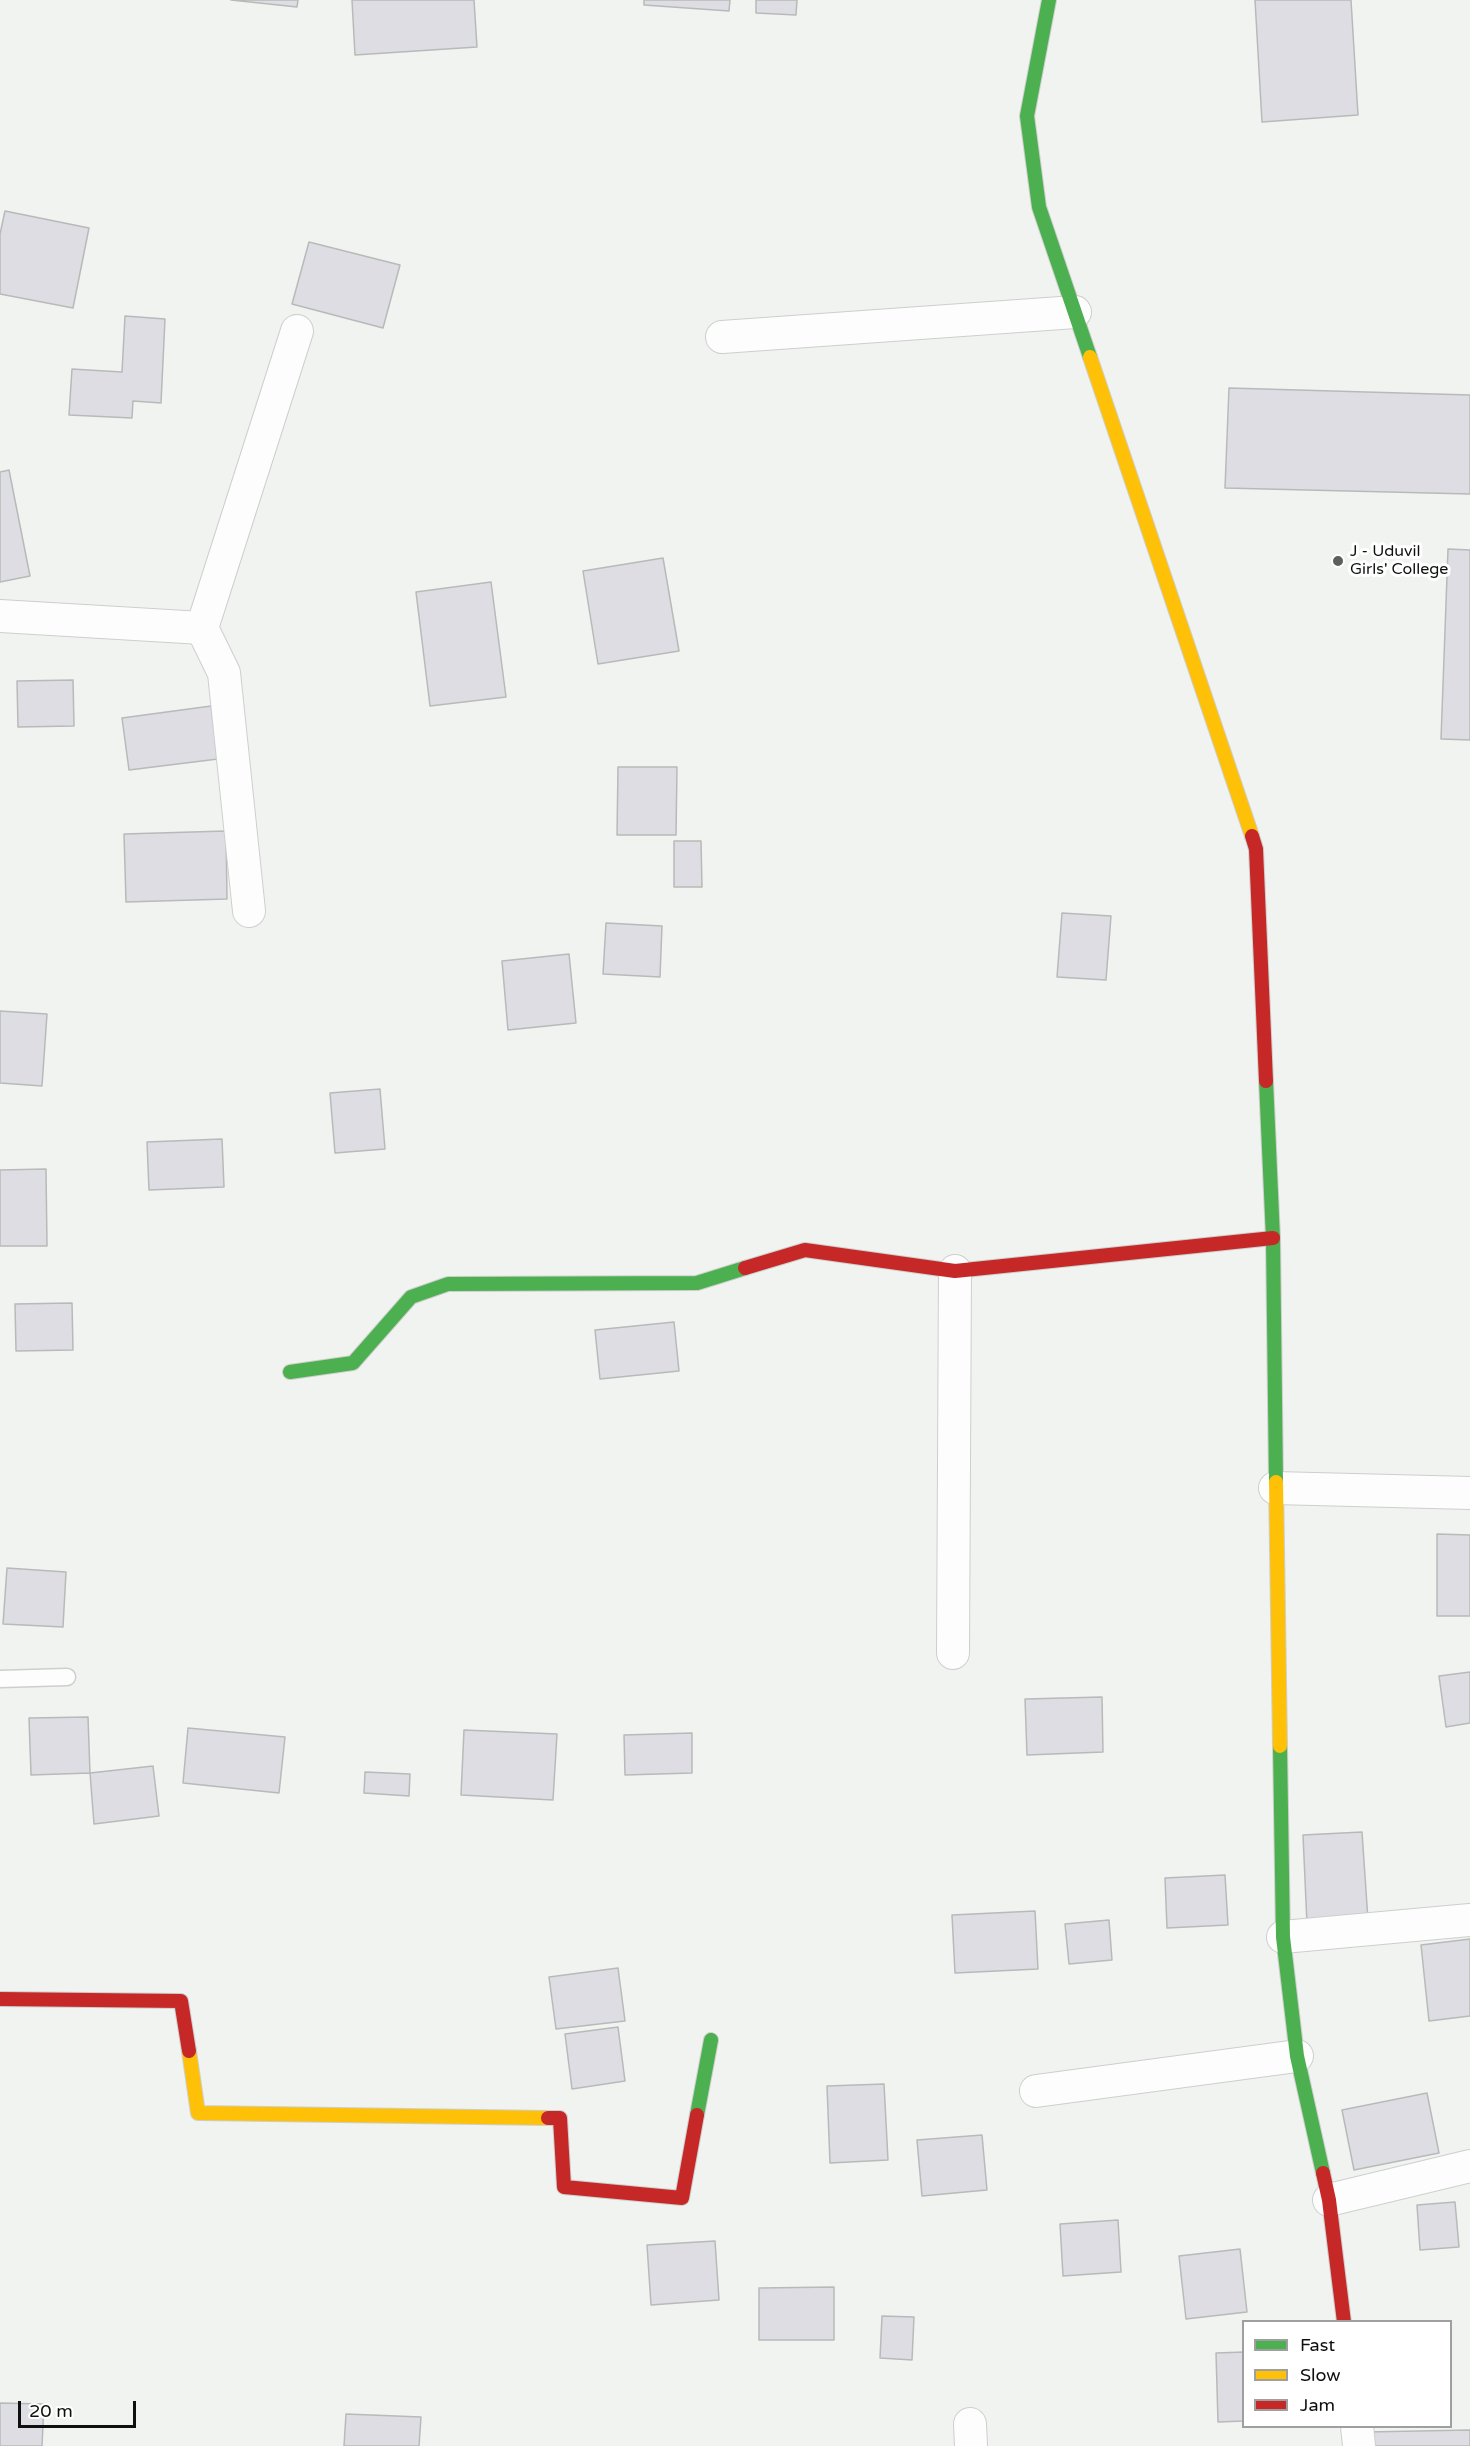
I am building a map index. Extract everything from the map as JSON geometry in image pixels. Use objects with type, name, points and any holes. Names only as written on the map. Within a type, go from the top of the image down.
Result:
[{"type":"street","points":[[1049,0],[1027,116],[1039,207],[1256,849],[1274,1238],[1275,1488],[1283,1936],[1297,2056],[1329,2200],[1344,2320]]},
{"type":"street","points":[[722,337],[1075,312]]},
{"type":"street","points":[[249,911],[224,674],[202,628],[297,331]]},
{"type":"street","points":[[0,616],[202,628]]},
{"type":"street","points":[[290,1372],[353,1363],[411,1297],[448,1284],[697,1283],[805,1250],[955,1271],[1274,1238]]},
{"type":"street","points":[[953,1653],[955,1271]]},
{"type":"street","points":[[1275,1488],[1470,1493]]},
{"type":"street","points":[[1283,1936],[1470,1920]]},
{"type":"street","points":[[0,1998],[181,2001],[198,2113],[560,2118],[564,2187],[682,2198],[711,2040]]},
{"type":"street","points":[[1036,2091],[1297,2056]]},
{"type":"street","points":[[1329,2200],[1470,2166]]},
{"type":"street","points":[[1357,2428],[1359,2446]]},
{"type":"lane","points":[[0,1679],[67,1677]]},
{"type":"building","points":[[231,0],[298,0],[297,7]]},
{"type":"building","points":[[352,0],[474,0],[477,47],[355,55]]},
{"type":"building","points":[[644,0],[730,0],[729,11],[644,5]]},
{"type":"building","points":[[756,0],[797,0],[796,15],[756,13]]},
{"type":"building","points":[[1255,0],[1351,0],[1358,115],[1262,122]]},
{"type":"building","points":[[5,211],[89,228],[73,308],[0,294],[0,234]]},
{"type":"building","points":[[309,242],[400,265],[383,328],[292,304]]},
{"type":"building","points":[[125,316],[165,319],[161,403],[133,401],[132,418],[69,415],[72,369],[122,372]]},
{"type":"building","points":[[1229,388],[1470,395],[1470,494],[1225,488]]},
{"type":"building","points":[[9,470],[30,576],[0,582],[0,472]]},
{"type":"building","points":[[1448,549],[1470,550],[1470,740],[1441,739]]},
{"type":"building","points":[[663,558],[679,651],[598,664],[583,571]]},
{"type":"building","points":[[491,582],[506,697],[430,706],[416,592]]},
{"type":"building","points":[[73,680],[74,726],[18,727],[17,681]]},
{"type":"building","points":[[211,706],[218,759],[129,770],[122,718]]},
{"type":"building","points":[[618,767],[677,767],[676,835],[617,835]]},
{"type":"building","points":[[226,831],[227,899],[126,902],[124,834]]},
{"type":"building","points":[[674,841],[701,841],[702,887],[674,887]]},
{"type":"building","points":[[1062,913],[1111,916],[1106,980],[1057,977]]},
{"type":"building","points":[[606,923],[662,926],[660,977],[603,974]]},
{"type":"building","points":[[569,954],[576,1023],[508,1030],[502,961]]},
{"type":"building","points":[[0,1011],[47,1014],[42,1086],[0,1083]]},
{"type":"building","points":[[380,1089],[385,1149],[335,1153],[330,1093]]},
{"type":"building","points":[[222,1139],[224,1187],[149,1190],[147,1142]]},
{"type":"building","points":[[46,1169],[47,1246],[0,1246],[0,1170]]},
{"type":"building","points":[[72,1303],[73,1350],[16,1351],[15,1304]]},
{"type":"building","points":[[674,1322],[679,1371],[600,1379],[595,1330]]},
{"type":"building","points":[[1437,1534],[1470,1535],[1470,1616],[1437,1616]]},
{"type":"building","points":[[7,1568],[66,1572],[63,1627],[3,1624]]},
{"type":"building","points":[[1470,1672],[1470,1723],[1446,1727],[1439,1676]]},
{"type":"building","points":[[1102,1697],[1103,1752],[1027,1755],[1025,1699]]},
{"type":"building","points":[[88,1717],[90,1773],[31,1775],[29,1718]]},
{"type":"building","points":[[188,1728],[285,1737],[279,1793],[183,1783]]},
{"type":"building","points":[[464,1730],[557,1734],[553,1800],[461,1795]]},
{"type":"building","points":[[692,1733],[692,1773],[625,1775],[624,1735]]},
{"type":"building","points":[[153,1766],[159,1816],[94,1824],[90,1773]]},
{"type":"building","points":[[365,1772],[410,1774],[409,1796],[364,1793]]},
{"type":"building","points":[[1362,1832],[1368,1920],[1307,1924],[1303,1835]]},
{"type":"building","points":[[1225,1875],[1228,1925],[1167,1928],[1165,1878]]},
{"type":"building","points":[[1035,1911],[1038,1969],[955,1973],[952,1915]]},
{"type":"building","points":[[1109,1920],[1112,1960],[1069,1964],[1065,1924]]},
{"type":"building","points":[[1470,1939],[1470,2016],[1429,2021],[1421,1945]]},
{"type":"building","points":[[618,1968],[625,2021],[556,2029],[549,1977]]},
{"type":"building","points":[[618,2027],[625,2081],[572,2089],[565,2034]]},
{"type":"building","points":[[884,2084],[888,2160],[830,2163],[827,2086]]},
{"type":"building","points":[[1427,2093],[1439,2153],[1354,2170],[1342,2110]]},
{"type":"building","points":[[982,2135],[987,2190],[922,2196],[917,2140]]},
{"type":"building","points":[[1455,2202],[1459,2247],[1420,2250],[1417,2205]]},
{"type":"building","points":[[1118,2220],[1121,2272],[1063,2276],[1060,2224]]},
{"type":"building","points":[[715,2241],[719,2300],[651,2305],[647,2245]]},
{"type":"building","points":[[1240,2249],[1247,2312],[1186,2319],[1179,2256]]},
{"type":"building","points":[[834,2287],[834,2340],[759,2340],[759,2288]]},
{"type":"building","points":[[882,2316],[914,2317],[912,2360],[880,2358]]},
{"type":"building","points":[[1242,2352],[1242,2421],[1218,2422],[1216,2353]]},
{"type":"building","points":[[0,2403],[44,2404],[42,2446],[0,2446]]},
{"type":"building","points":[[346,2414],[421,2417],[419,2446],[344,2446]]},
{"type":"building","points":[[1470,2430],[1470,2446],[1367,2446],[1366,2432]]},
{"type":"traffic: fast","points":[[1049,0],[1027,116],[1039,207],[1090,357]]},
{"type":"traffic: fast","points":[[1266,1081],[1273,1238],[1276,1482]]},
{"type":"traffic: fast","points":[[290,1372],[353,1363],[411,1297],[448,1284],[697,1283],[745,1268]]},
{"type":"traffic: fast","points":[[1280,1746],[1283,1937],[1297,2056],[1323,2173]]},
{"type":"traffic: fast","points":[[697,2115],[711,2040]]},
{"type":"traffic: slow","points":[[1090,357],[1252,836]]},
{"type":"traffic: slow","points":[[1276,1482],[1280,1746]]},
{"type":"traffic: slow","points":[[189,2051],[198,2113],[548,2118]]},
{"type":"traffic: jam","points":[[1252,836],[1256,849],[1266,1081]]},
{"type":"traffic: jam","points":[[745,1268],[805,1250],[955,1271],[1273,1238]]},
{"type":"traffic: jam","points":[[0,1999],[181,2001],[189,2051]]},
{"type":"traffic: jam","points":[[548,2118],[560,2118],[564,2187],[682,2198],[697,2115]]},
{"type":"traffic: jam","points":[[1323,2173],[1329,2200],[1344,2320]]},
{"type":"place","name":"J - Uduvil Girls' College","points":[[1338,561]]}]
